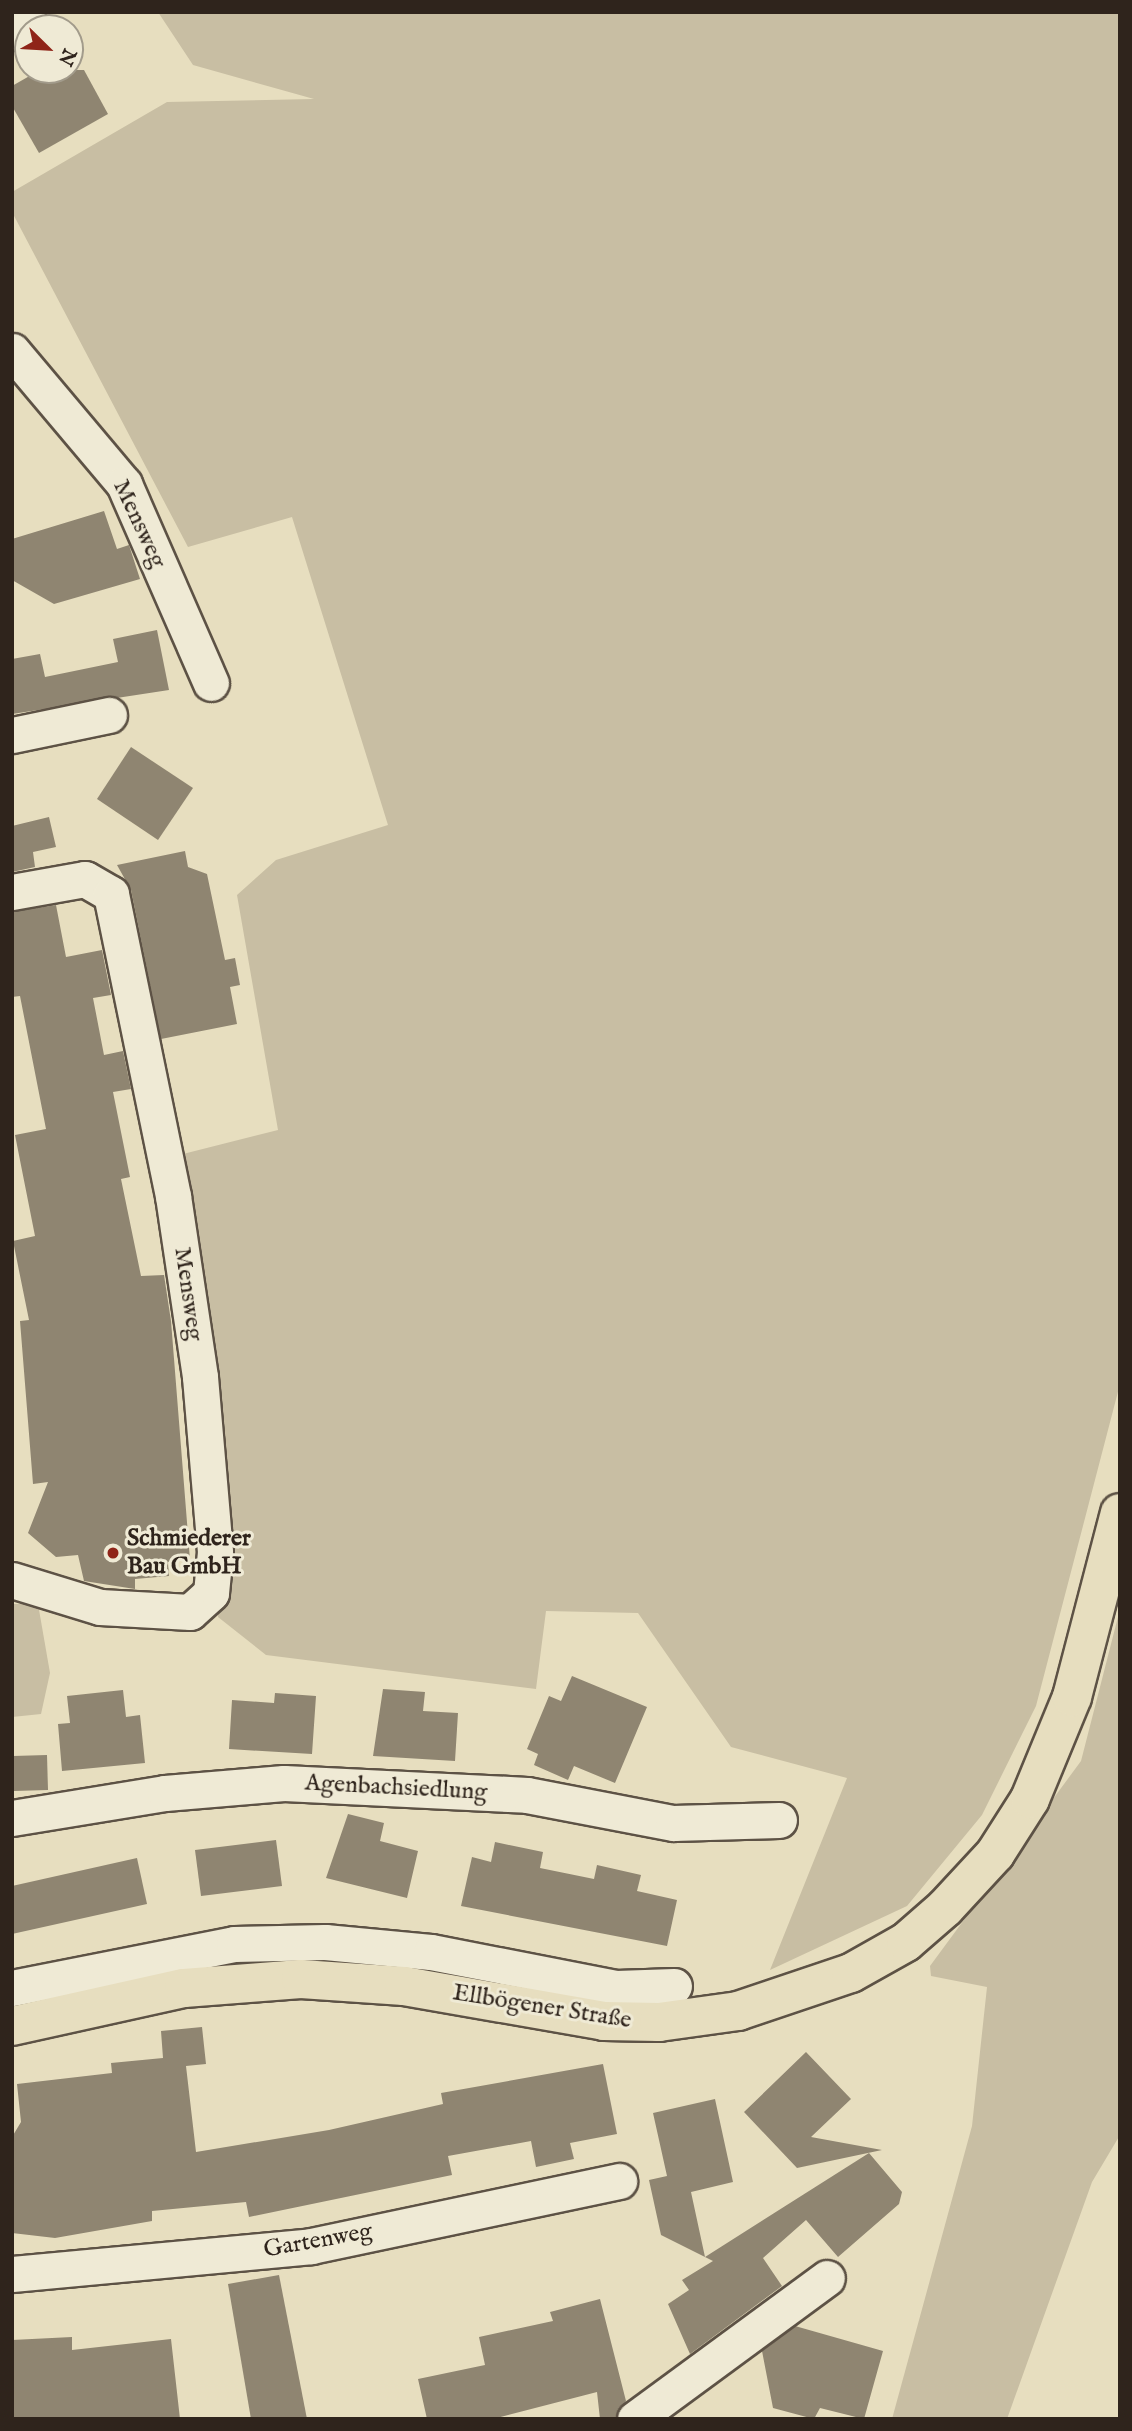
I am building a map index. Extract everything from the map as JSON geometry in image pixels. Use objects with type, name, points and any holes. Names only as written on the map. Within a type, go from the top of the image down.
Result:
[{"type":"main road","name":"Ellbögener Straße","points":[[12,2026],[184,1988],[301,1979],[404,1986],[604,2021],[659,2022],[756,2007],[860,1969],[906,1942],[945,1908],[995,1854],[1030,1799],[1072,1697],[1120,1513]]},
{"type":"street","name":"Mensweg","points":[[12,351],[124,484],[211,682]]},
{"type":"street","points":[[12,735],[109,715]]},
{"type":"street","name":"Mensweg","points":[[12,892],[85,879],[111,894],[173,1196],[200,1377],[215,1552],[211,1593],[190,1612],[100,1607],[12,1580]]},
{"type":"street","name":"Agenbachsiedlung","points":[[12,1818],[165,1793],[284,1783],[527,1795],[673,1823],[779,1820]]},
{"type":"street","points":[[12,1988],[233,1944],[325,1942],[431,1952],[616,1988],[674,1986]]},
{"type":"street","name":"Gartenweg","points":[[12,2274],[311,2246],[619,2181]]},
{"type":"street","points":[[635,2419],[827,2278]]},
{"type":"shaded area","points":[[158,12],[1120,12],[1120,1384],[1036,1706],[982,1815],[907,1906],[770,1970],[847,1778],[731,1747],[638,1613],[546,1611],[536,1689],[266,1655],[218,1617],[229,1508],[183,1154],[278,1130],[237,895],[276,860],[388,825],[292,517],[188,547],[12,212],[12,192],[167,102],[314,99],[193,65]]},
{"type":"shaded area","points":[[12,1604],[38,1604],[50,1673],[41,1714],[12,1717]]},
{"type":"shaded area","points":[[1120,1609],[1120,2135],[1092,2182],[1007,2419],[892,2419],[972,2126],[987,1987],[931,1976],[930,1966],[1081,1761]]},
{"type":"building","points":[[84,70],[108,114],[39,153],[12,106],[12,86],[84,84]]},
{"type":"building","points":[[104,511],[117,549],[129,545],[140,579],[54,604],[12,580],[12,539]]},
{"type":"building","points":[[157,630],[169,690],[12,714],[12,659],[40,654],[45,677],[118,662],[113,639]]},
{"type":"building","points":[[131,747],[193,788],[158,840],[97,799]]},
{"type":"building","points":[[49,817],[56,847],[33,852],[35,867],[12,872],[12,826]]},
{"type":"building","points":[[185,851],[188,867],[207,874],[225,960],[235,958],[240,985],[230,987],[237,1024],[161,1039],[131,890],[117,865]]},
{"type":"building","points":[[56,905],[66,957],[102,950],[111,995],[93,998],[104,1055],[123,1051],[131,1089],[113,1092],[130,1177],[121,1179],[141,1276],[164,1275],[171,1321],[190,1560],[168,1562],[169,1576],[135,1579],[135,1589],[84,1581],[78,1555],[56,1557],[28,1533],[48,1482],[33,1484],[20,1321],[29,1320],[13,1241],[35,1236],[15,1135],[46,1129],[20,996],[12,997],[12,912]]},
{"type":"building","points":[[572,1676],[647,1707],[615,1783],[574,1766],[568,1780],[534,1765],[538,1754],[527,1749],[549,1696],[561,1701]]},
{"type":"building","points":[[383,1689],[425,1692],[423,1711],[458,1713],[455,1761],[373,1756]]},
{"type":"building","points":[[123,1690],[126,1717],[140,1715],[145,1763],[62,1771],[58,1724],[70,1723],[67,1696]]},
{"type":"building","points":[[275,1693],[316,1696],[312,1754],[229,1749],[232,1700],[274,1703]]},
{"type":"building","points":[[47,1755],[48,1790],[14,1791],[13,1756]]},
{"type":"building","points":[[348,1814],[384,1823],[380,1841],[418,1851],[407,1898],[326,1878]]},
{"type":"building","points":[[276,1840],[282,1886],[201,1896],[195,1850]]},
{"type":"building","points":[[495,1842],[543,1852],[540,1868],[594,1879],[597,1865],[641,1875],[637,1891],[677,1900],[667,1946],[461,1906],[472,1857],[491,1862]]},
{"type":"building","points":[[137,1858],[147,1904],[12,1934],[12,1886]]},
{"type":"building","points":[[202,2027],[206,2064],[186,2066],[196,2152],[329,2130],[443,2104],[441,2093],[603,2064],[617,2134],[570,2143],[574,2159],[536,2167],[531,2141],[448,2156],[452,2175],[249,2217],[246,2202],[152,2211],[152,2221],[55,2238],[12,2233],[12,2137],[21,2122],[17,2084],[112,2073],[111,2063],[163,2058],[161,2031]]},
{"type":"building","points":[[806,2052],[851,2099],[811,2137],[882,2150],[797,2168],[744,2112]]},
{"type":"building","points":[[715,2099],[733,2182],[691,2192],[705,2257],[661,2235],[649,2180],[667,2176],[653,2113]]},
{"type":"building","points":[[869,2153],[902,2192],[899,2204],[838,2257],[806,2220],[763,2258],[782,2286],[690,2354],[668,2304],[689,2290],[682,2280],[713,2261],[705,2257]]},
{"type":"building","points":[[279,2275],[307,2419],[251,2419],[228,2284]]},
{"type":"building","points":[[600,2299],[626,2401],[615,2419],[600,2419],[597,2392],[493,2419],[427,2419],[418,2379],[485,2365],[479,2337],[553,2321],[550,2312]]},
{"type":"building","points":[[795,2326],[883,2351],[864,2419],[820,2408],[814,2419],[773,2408],[762,2351]]},
{"type":"building","points":[[72,2337],[72,2350],[171,2339],[180,2419],[12,2419],[12,2340]]},
{"type":"place","name":"Schmiederer Bau GmbH","points":[[113,1553]]}]
